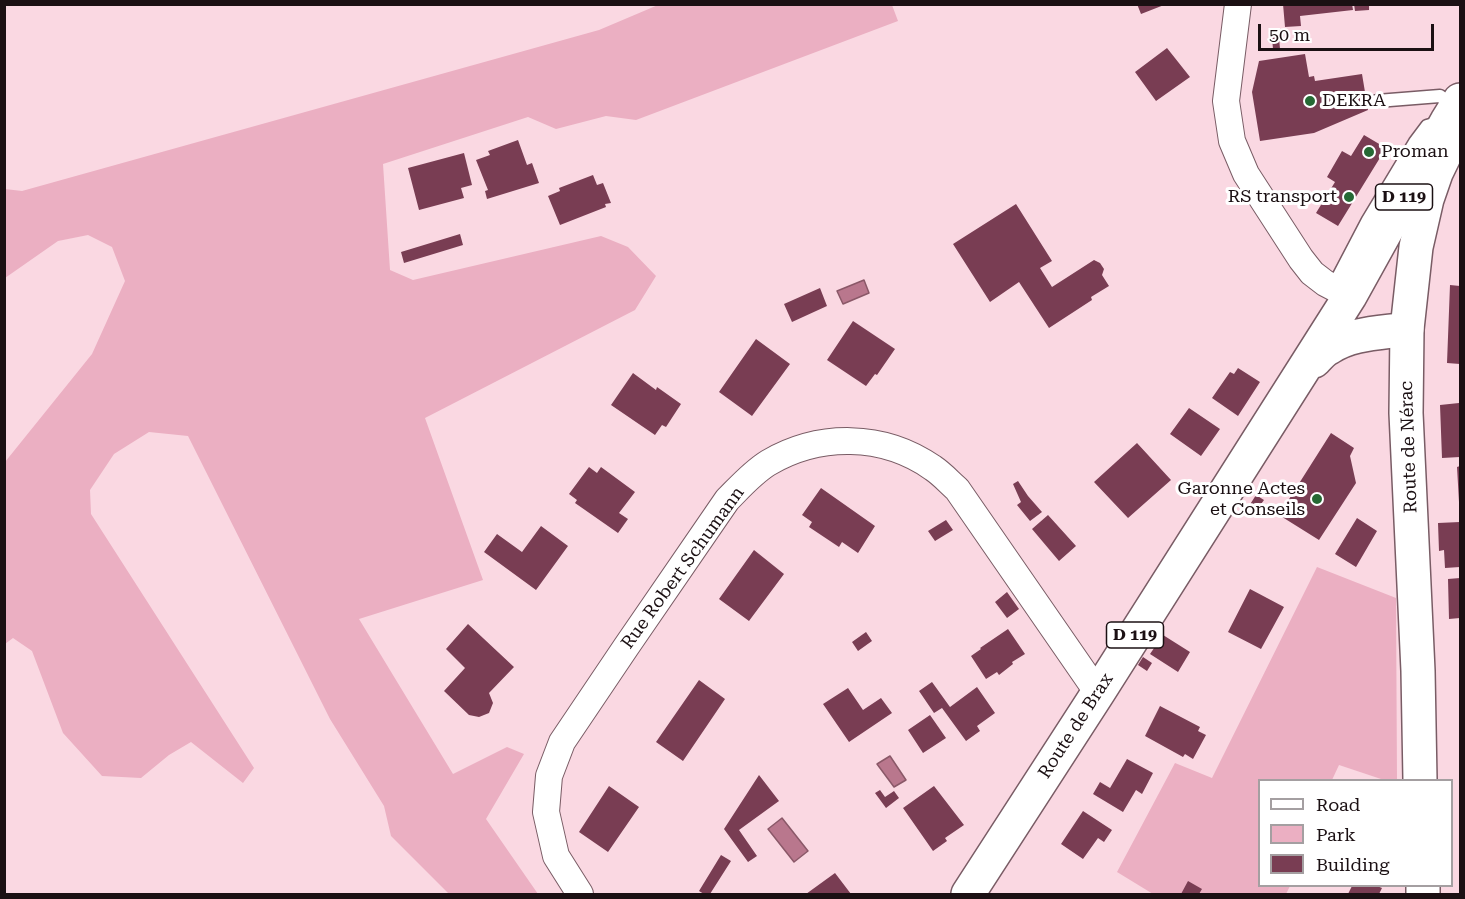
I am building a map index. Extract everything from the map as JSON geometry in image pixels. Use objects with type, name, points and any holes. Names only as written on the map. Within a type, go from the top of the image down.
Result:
[{"type":"main road","name":"D 119","points":[[1342,291],[1456,113]]},
{"type":"main road","name":"Route de Nérac","points":[[1420,779],[1418,671],[1406,412],[1407,329],[1416,247],[1427,199],[1456,113]]},
{"type":"main road","points":[[1342,291],[1407,329]]},
{"type":"main road","name":"Route de Brax","points":[[968,894],[1300,374],[1342,291]]},
{"type":"main road","name":"Route de Brax","points":[[1300,374],[1328,348],[1340,342],[1357,336],[1407,329]]},
{"type":"street","points":[[1238,4],[1226,101],[1232,141],[1246,174],[1301,259],[1312,273],[1342,291]]},
{"type":"street","name":"Rue Robert Schumann","points":[[580,894],[556,856],[546,812],[549,776],[562,742],[727,500],[747,479],[767,464],[799,448],[825,442],[851,440],[868,442],[897,449],[934,468],[957,489],[1098,693]]},
{"type":"lane","points":[[1377,101],[1440,96],[1456,113]]},
{"type":"green space","points":[[658,5],[892,5],[898,21],[636,120],[606,116],[556,129],[528,117],[383,164],[390,270],[413,280],[601,236],[628,247],[656,276],[635,310],[425,418],[483,580],[359,619],[453,774],[507,747],[524,754],[486,819],[538,894],[449,894],[391,836],[384,806],[330,719],[188,436],[149,432],[114,454],[90,490],[91,514],[254,768],[243,783],[191,742],[169,755],[141,778],[102,776],[63,733],[32,651],[13,638],[5,644],[5,462],[92,354],[125,281],[112,247],[88,235],[58,241],[5,278],[5,189],[22,191],[599,30]]},
{"type":"green space","points":[[1317,567],[1396,598],[1397,779],[1381,779],[1339,765],[1332,779],[1258,779],[1258,887],[1290,887],[1286,894],[1153,894],[1117,872],[1175,763],[1212,778]]},
{"type":"shaded area","points":[[864,280],[869,293],[843,304],[837,291]]},
{"type":"shaded area","points":[[890,756],[906,780],[894,787],[877,764]]},
{"type":"shaded area","points":[[782,818],[808,851],[794,862],[768,829]]},
{"type":"building","points":[[1137,4],[1164,4],[1164,5],[1141,14]]},
{"type":"building","points":[[1283,4],[1352,4],[1353,10],[1300,16],[1301,26],[1285,27]]},
{"type":"building","points":[[1354,4],[1369,4],[1369,10],[1355,11]]},
{"type":"building","points":[[1279,37],[1280,49],[1273,49],[1272,38]]},
{"type":"building","points":[[1167,48],[1190,77],[1156,101],[1135,72]]},
{"type":"building","name":"DEKRA","points":[[1305,54],[1309,77],[1314,76],[1315,81],[1362,74],[1368,110],[1314,133],[1260,141],[1252,92],[1259,61]]},
{"type":"building","points":[[1364,135],[1386,148],[1338,226],[1316,213],[1335,182],[1327,177],[1342,151],[1351,156]]},
{"type":"building","points":[[518,140],[527,165],[532,163],[539,183],[487,199],[485,191],[488,190],[476,160],[490,155],[488,151]]},
{"type":"building","points":[[464,153],[472,185],[461,188],[464,198],[419,210],[408,168]]},
{"type":"building","points":[[593,175],[597,185],[603,183],[611,203],[560,225],[548,196],[560,191],[559,188]]},
{"type":"building","points":[[1016,204],[1052,261],[1040,268],[1052,287],[1094,260],[1104,269],[1102,275],[1109,286],[1049,328],[1019,282],[990,302],[953,244]]},
{"type":"building","points":[[460,234],[463,245],[404,263],[401,252]]},
{"type":"building","points":[[1450,285],[1460,286],[1460,364],[1447,363]]},
{"type":"building","points":[[820,288],[827,306],[792,322],[784,304]]},
{"type":"building","points":[[853,321],[895,349],[877,375],[875,374],[866,386],[827,360]]},
{"type":"building","points":[[756,339],[790,364],[752,416],[719,392]]},
{"type":"building","points":[[1238,368],[1260,382],[1238,416],[1212,398],[1230,372],[1234,374]]},
{"type":"building","points":[[633,373],[656,390],[657,387],[681,404],[666,427],[662,425],[655,435],[611,405]]},
{"type":"building","points":[[1459,403],[1460,457],[1442,458],[1440,405]]},
{"type":"building","points":[[1189,408],[1220,429],[1201,456],[1170,434]]},
{"type":"building","name":"Garonne Actes et Conseils","points":[[1331,433],[1354,448],[1350,456],[1356,483],[1319,540],[1279,515]]},
{"type":"building","points":[[1137,443],[1171,480],[1128,518],[1094,482]]},
{"type":"building","points":[[1460,466],[1460,502],[1459,502],[1457,467]]},
{"type":"building","points":[[589,467],[597,473],[601,467],[635,492],[619,513],[628,519],[618,533],[575,503],[577,500],[569,494]]},
{"type":"building","points":[[1018,481],[1042,512],[1030,521],[1017,505],[1021,502],[1013,484]]},
{"type":"building","points":[[821,488],[875,526],[858,553],[842,542],[839,547],[809,527],[812,522],[802,515]]},
{"type":"building","points":[[1256,495],[1264,500],[1256,511],[1249,506]]},
{"type":"building","points":[[1048,515],[1076,546],[1059,561],[1032,529]]},
{"type":"building","points":[[1357,518],[1377,531],[1356,567],[1335,554]]},
{"type":"building","points":[[946,520],[953,530],[935,541],[928,531]]},
{"type":"building","points":[[1460,522],[1460,567],[1445,568],[1444,550],[1439,551],[1438,523]]},
{"type":"building","points":[[541,526],[568,546],[536,590],[484,552],[497,534],[522,552]]},
{"type":"building","points":[[754,550],[784,574],[749,621],[719,599]]},
{"type":"building","points":[[1460,578],[1460,618],[1449,619],[1448,579]]},
{"type":"building","points":[[1250,589],[1284,607],[1261,649],[1228,632]]},
{"type":"building","points":[[1007,592],[1019,609],[1007,618],[995,602]]},
{"type":"building","points":[[468,624],[514,667],[489,693],[493,703],[489,713],[479,717],[469,715],[444,691],[465,668],[446,649]]},
{"type":"building","points":[[1008,629],[1025,654],[1012,662],[1013,664],[999,675],[997,672],[986,679],[971,656]]},
{"type":"building","points":[[866,632],[872,641],[858,651],[852,642]]},
{"type":"building","points":[[1163,635],[1190,652],[1178,672],[1150,654]]},
{"type":"building","points":[[1143,657],[1152,663],[1147,671],[1138,665]]},
{"type":"building","points":[[699,680],[725,699],[683,761],[656,742]]},
{"type":"building","points":[[932,682],[950,707],[977,687],[995,713],[977,726],[980,731],[966,741],[942,708],[934,713],[919,691]]},
{"type":"building","points":[[848,688],[863,710],[881,698],[892,713],[849,742],[823,704]]},
{"type":"building","points":[[1160,706],[1200,727],[1198,731],[1206,735],[1193,759],[1185,754],[1183,757],[1145,736]]},
{"type":"building","points":[[930,715],[946,738],[923,753],[908,730]]},
{"type":"building","points":[[1127,759],[1153,773],[1142,794],[1136,790],[1123,812],[1093,794],[1100,782],[1110,788]]},
{"type":"building","points":[[759,775],[779,801],[739,830],[757,856],[748,862],[724,829]]},
{"type":"building","points":[[609,786],[639,807],[608,852],[579,832]]},
{"type":"building","points":[[934,786],[964,825],[945,838],[947,841],[933,851],[903,808]]},
{"type":"building","points":[[880,790],[885,797],[894,791],[899,798],[886,808],[875,793]]},
{"type":"building","points":[[1083,811],[1112,830],[1104,842],[1098,838],[1083,859],[1061,844]]},
{"type":"building","points":[[721,855],[731,861],[710,894],[704,894],[699,891]]},
{"type":"building","points":[[835,873],[851,894],[806,894]]},
{"type":"building","points":[[1188,881],[1202,889],[1199,894],[1181,894]]},
{"type":"building","points":[[1352,887],[1382,888],[1379,894],[1348,894]]},
{"type":"place","name":"DEKRA","points":[[1310,101]]},
{"type":"place","name":"Proman","points":[[1369,152]]},
{"type":"place","name":"RS transport","points":[[1349,197]]},
{"type":"place","name":"Garonne Actes et Conseils","points":[[1317,499]]}]
